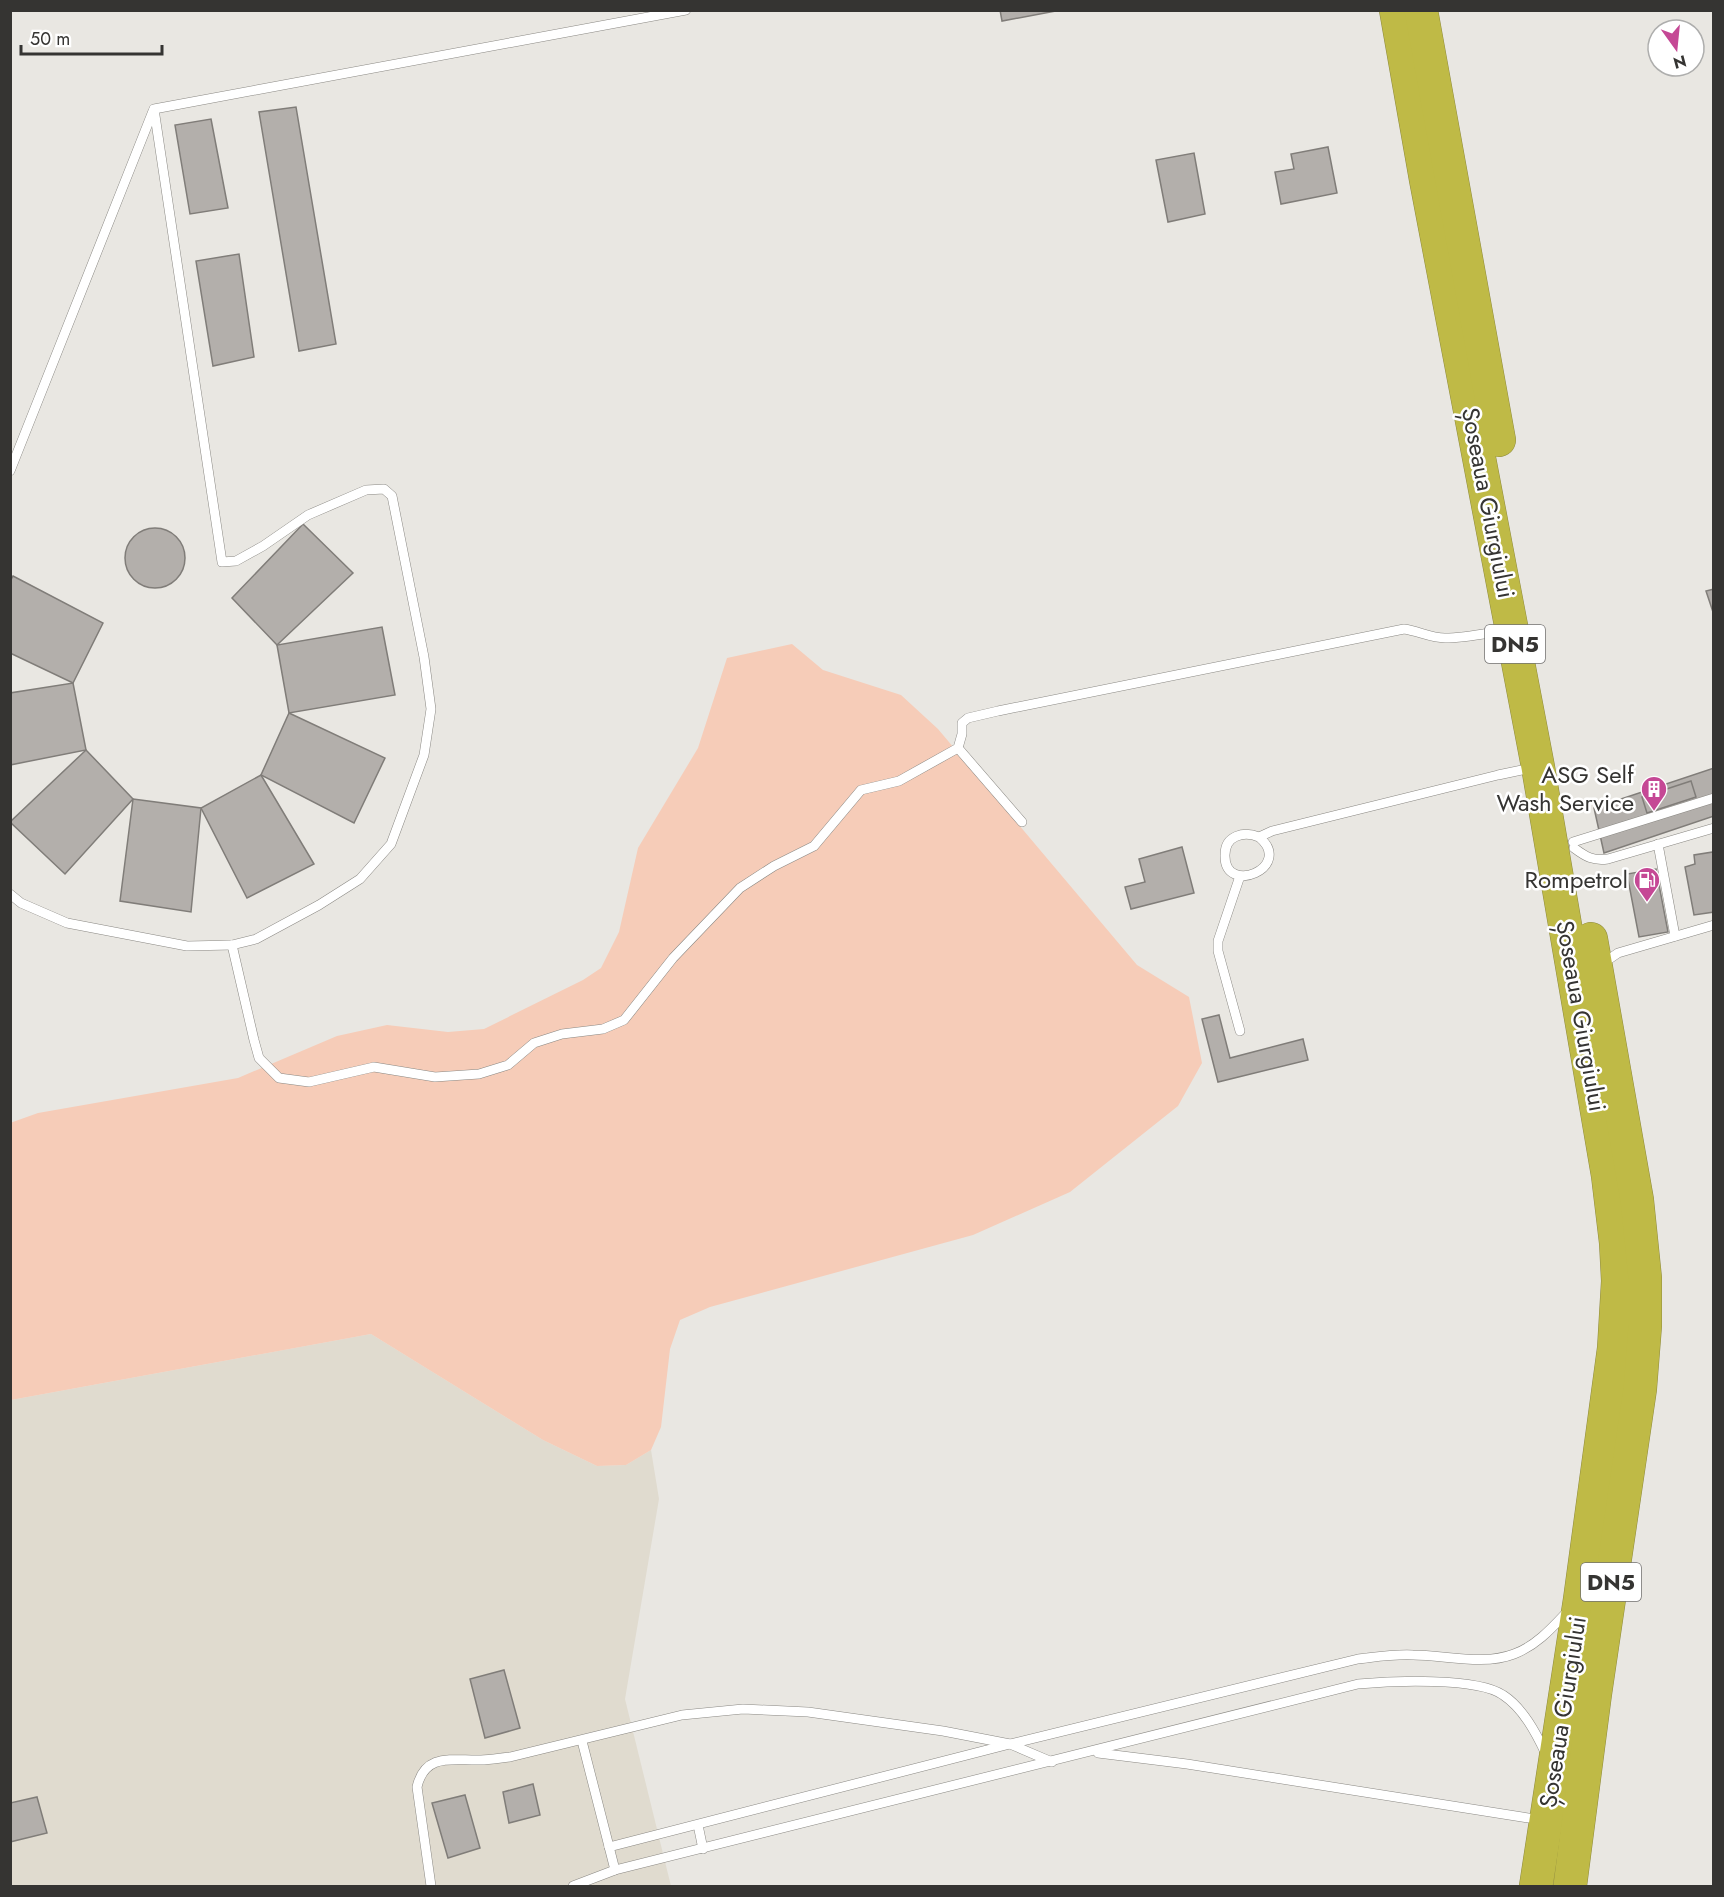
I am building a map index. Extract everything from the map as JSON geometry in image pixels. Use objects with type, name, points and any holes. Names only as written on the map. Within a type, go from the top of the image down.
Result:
[{"type":"highway","name":"Șoseaua Giurgiului","points":[[1396,10],[1428,192],[1538,767],[1608,1176],[1617,1243],[1618,1281],[1614,1348],[1580,1599],[1536,1887]]},
{"type":"highway","name":"Șoseaua Giurgiului","points":[[1420,10],[1637,1200],[1645,1278],[1645,1326],[1640,1389],[1595,1694],[1570,1887]]},
{"type":"lane","points":[[154,109],[686,10]]},
{"type":"lane","points":[[10,471],[154,109]]},
{"type":"lane","points":[[10,894],[21,903],[67,923],[187,946],[232,945],[256,939],[319,905],[360,879],[391,844],[424,755],[431,709],[424,657],[392,496],[384,489],[366,490],[308,515],[263,546],[236,561],[222,562],[154,109]]},
{"type":"lane","points":[[232,945],[260,1058],[279,1078],[309,1082],[374,1068],[435,1077],[479,1074],[508,1065],[534,1043],[562,1034],[603,1029],[624,1020],[673,958],[740,888],[774,866],[814,846],[861,790],[899,781],[958,748],[963,734],[962,723],[968,718],[1404,629],[1418,631],[1431,637],[1446,638],[1513,629]]},
{"type":"lane","points":[[958,748],[1022,822]]},
{"type":"lane","points":[[1258,837],[1284,828],[1538,767]]},
{"type":"lane","points":[[1713,798],[1574,845],[1585,856],[1596,860],[1608,859],[1713,828]]},
{"type":"lane","points":[[1248,833],[1258,837],[1266,846],[1268,860],[1262,870],[1256,874],[1240,876],[1231,870],[1225,860],[1226,846],[1240,834],[1248,833]]},
{"type":"lane","points":[[1658,844],[1675,936]]},
{"type":"lane","points":[[1240,876],[1218,941],[1218,951],[1240,1031]]},
{"type":"lane","points":[[1596,970],[1618,953],[1713,926]]},
{"type":"lane","points":[[609,1847],[1010,1744],[1358,1659],[1414,1654],[1483,1659],[1501,1658],[1530,1647],[1580,1599]]},
{"type":"lane","points":[[573,1887],[615,1870],[1358,1684],[1408,1680],[1491,1687],[1506,1696],[1523,1714],[1554,1770]]},
{"type":"lane","points":[[431,1887],[417,1787],[419,1778],[427,1766],[438,1760],[482,1760],[510,1757],[682,1715],[743,1708],[808,1712],[943,1731],[1010,1744],[1052,1762]]},
{"type":"lane","points":[[582,1741],[615,1870]]},
{"type":"lane","points":[[1092,1752],[1187,1764],[1546,1821]]},
{"type":"lane","points":[[698,1825],[703,1848]]},
{"type":"shaded area","points":[[792,644],[823,670],[901,695],[938,729],[1137,965],[1189,997],[1202,1063],[1178,1106],[1070,1192],[973,1235],[710,1307],[680,1320],[670,1349],[661,1427],[651,1450],[626,1465],[597,1466],[543,1440],[371,1334],[11,1400],[10,1123],[38,1113],[238,1078],[337,1036],[387,1025],[448,1032],[484,1029],[583,980],[601,968],[619,932],[638,848],[698,748],[727,658]]},
{"type":"shaded area","points":[[371,1334],[543,1440],[597,1466],[626,1465],[651,1450],[659,1499],[625,1699],[671,1886],[11,1886],[11,1400]]},
{"type":"building","points":[[1000,10],[1061,10],[1002,21]]},
{"type":"building","points":[[296,107],[336,344],[299,351],[259,112]]},
{"type":"building","points":[[211,119],[228,208],[190,214],[175,125]]},
{"type":"building","points":[[1328,147],[1337,193],[1281,204],[1275,172],[1294,169],[1291,154]]},
{"type":"building","points":[[1194,153],[1205,214],[1168,222],[1156,160]]},
{"type":"building","points":[[239,254],[254,357],[213,366],[196,261]]},
{"type":"building","points":[[303,524],[353,573],[277,645],[232,598]]},
{"type":"building","points":[[155,528],[176,537],[185,558],[176,579],[155,588],[134,579],[125,558],[134,537]]},
{"type":"building","points":[[13,576],[103,623],[73,683],[10,653],[10,581]]},
{"type":"building","points":[[1714,589],[1714,615],[1706,591]]},
{"type":"building","points":[[382,627],[395,695],[289,713],[277,645]]},
{"type":"building","points":[[73,683],[86,750],[10,765],[10,693]]},
{"type":"building","points":[[289,713],[385,758],[354,823],[261,775]]},
{"type":"building","points":[[86,750],[133,799],[65,874],[10,822]]},
{"type":"building","name":"ASG Self Wash Service","points":[[1714,768],[1714,816],[1604,853],[1594,808]]},
{"type":"building","points":[[261,775],[314,864],[247,898],[201,808]]},
{"type":"building","points":[[1691,781],[1696,797],[1647,813],[1642,797]]},
{"type":"building","points":[[133,799],[201,808],[191,912],[120,901]]},
{"type":"building","points":[[1182,847],[1194,893],[1131,909],[1125,887],[1145,882],[1139,859]]},
{"type":"building","points":[[1713,852],[1714,912],[1694,915],[1685,867],[1695,864],[1694,855]]},
{"type":"building","name":"Rompetrol","points":[[1656,869],[1668,932],[1639,937],[1627,874]]},
{"type":"building","points":[[1219,1015],[1230,1058],[1303,1039],[1308,1060],[1218,1082],[1202,1019]]},
{"type":"building","points":[[504,1670],[520,1728],[485,1738],[470,1679]]},
{"type":"building","points":[[533,1784],[540,1815],[509,1823],[503,1792]]},
{"type":"building","points":[[465,1795],[480,1848],[448,1858],[432,1803]]},
{"type":"building","points":[[37,1797],[47,1833],[10,1842],[10,1803]]},
{"type":"place","name":"ASG Self Wash Service","points":[[1654,812]]},
{"type":"place","name":"Rompetrol","points":[[1647,903]]}]
